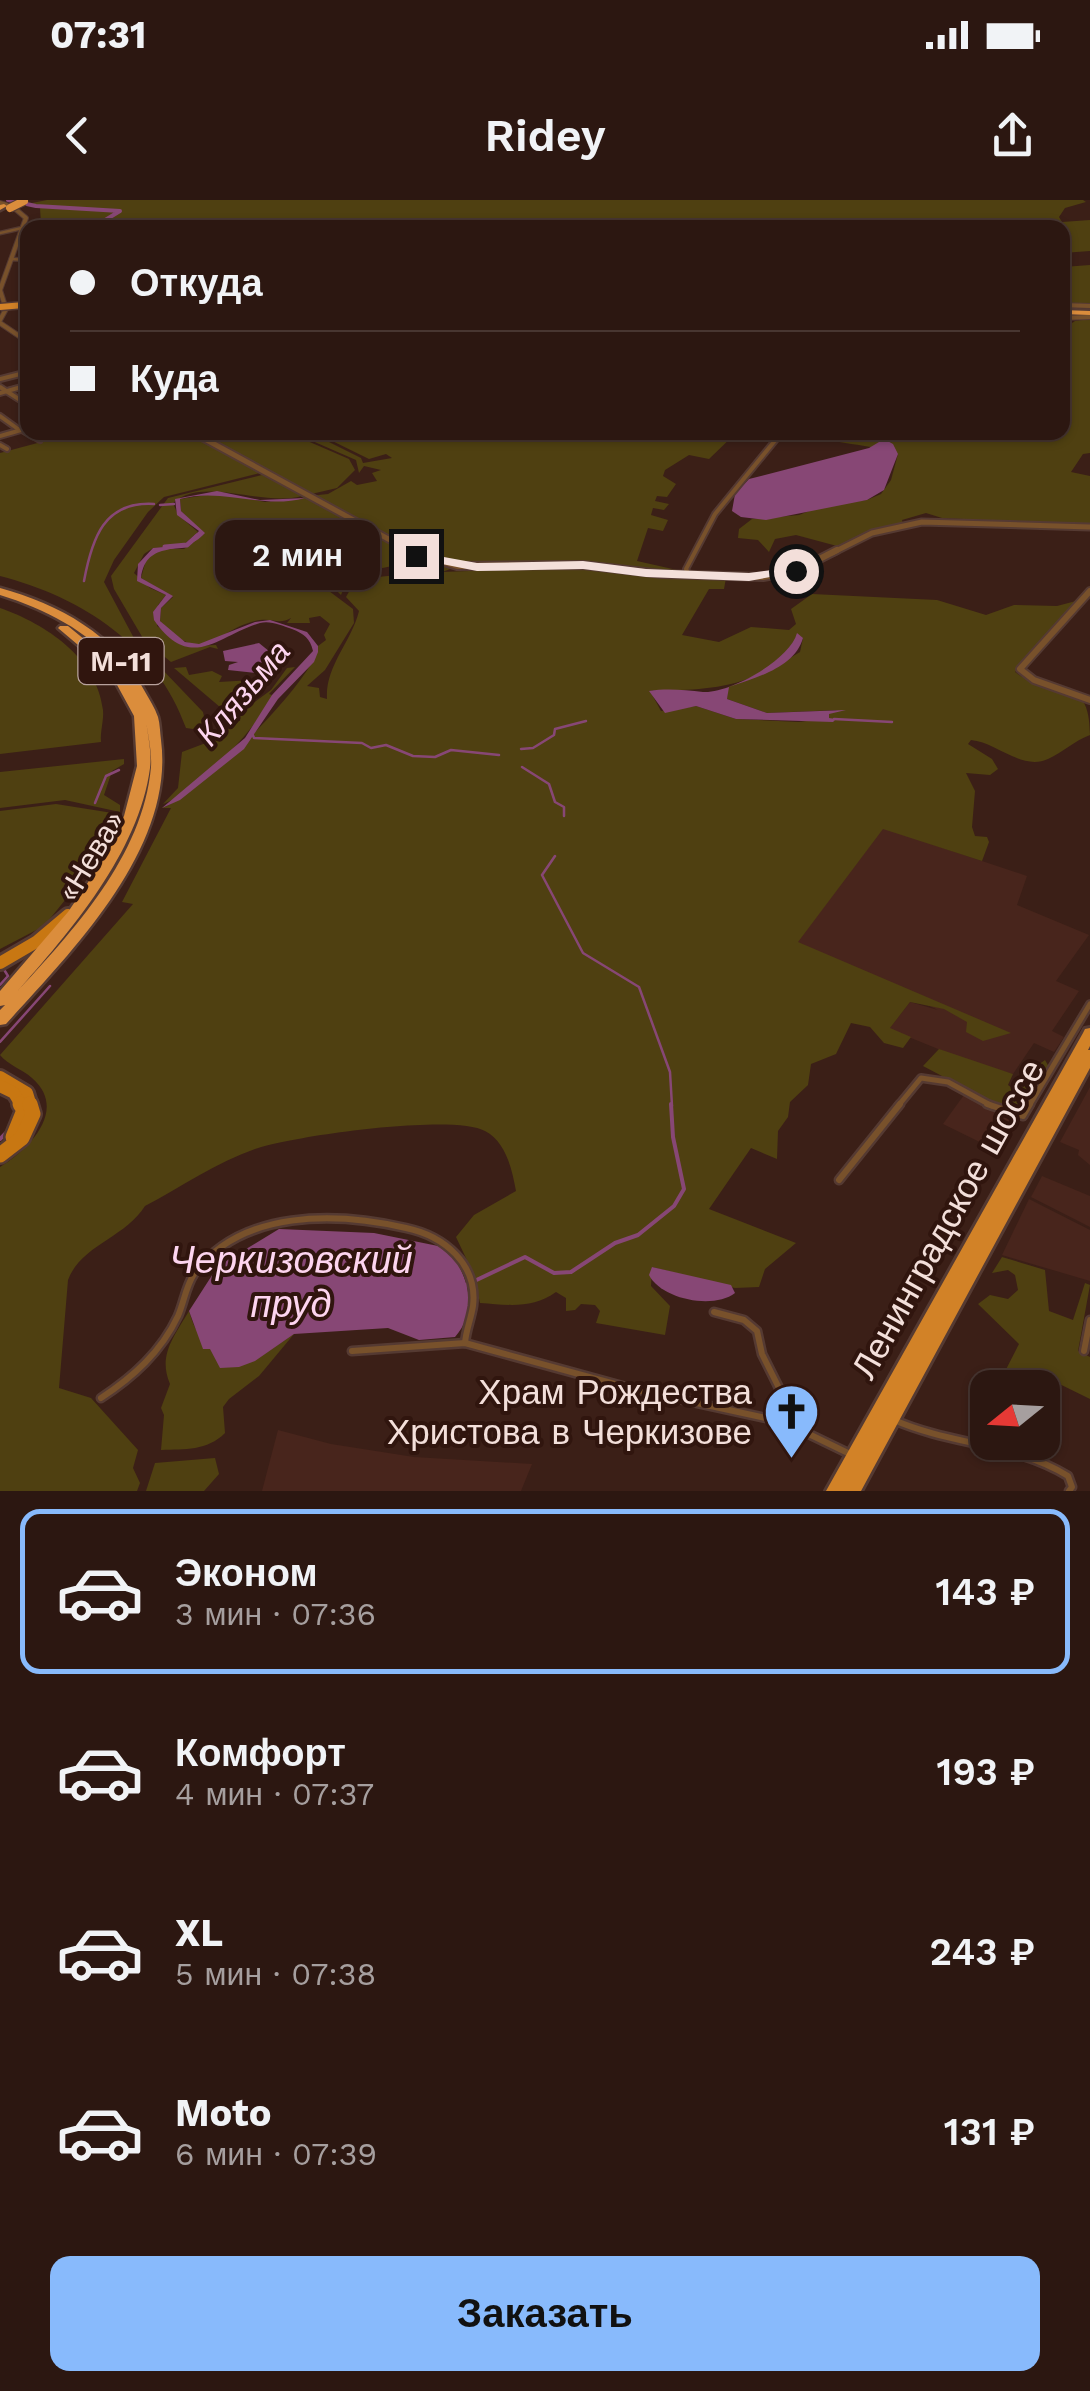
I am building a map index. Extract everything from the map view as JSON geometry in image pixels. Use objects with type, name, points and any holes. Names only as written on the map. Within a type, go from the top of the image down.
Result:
[{"type":"highway","points":[[3,208],[23,200]]},
{"type":"highway","name":"«Нева»","points":[[0,595],[74,634],[122,681],[137,712],[144,744],[147,795],[126,862],[97,906],[0,1020]]},
{"type":"highway","name":"«Нева»","points":[[0,1001],[90,896],[141,816]]},
{"type":"highway","name":"Ленинградское шоссе","points":[[835,1491],[1090,1033]]},
{"type":"highway","name":"Ленинградское шоссе","points":[[850,1491],[1090,1056]]},
{"type":"main road","name":"М-11","points":[[0,963],[36,942],[90,896]]},
{"type":"main road","points":[[0,1077],[27,1093],[33,1114],[22,1138],[0,1155]]},
{"type":"main road","points":[[0,1086],[18,1098],[24,1117],[18,1131],[0,1147]]},
{"type":"street","points":[[3,208],[24,214],[23,220]]},
{"type":"street","points":[[0,321],[6,309],[0,290],[20,233]]},
{"type":"street","points":[[11,259],[20,258]]},
{"type":"street","points":[[0,390],[20,388]]},
{"type":"street","points":[[6,391],[20,400]]},
{"type":"street","points":[[206,440],[404,550],[445,564],[583,565],[688,575],[786,574],[858,538],[922,522],[1090,527]]},
{"type":"street","points":[[688,575],[686,569],[698,538],[732,489],[775,440]]},
{"type":"street","points":[[0,445],[6,449]]},
{"type":"street","points":[[1090,590],[1020,669],[1027,677],[1078,692],[1090,700]]},
{"type":"street","points":[[839,1180],[921,1078],[942,1080],[1010,1114],[1024,1116],[1090,1004]]},
{"type":"street","points":[[101,1398],[132,1380],[177,1320],[192,1276],[234,1237],[286,1220],[358,1220],[405,1226],[442,1240],[459,1254],[471,1284],[474,1303],[464,1343]]},
{"type":"street","points":[[714,1312],[744,1320],[757,1332],[762,1354],[780,1388],[784,1422]]},
{"type":"street","points":[[1084,1351],[1090,1320]]},
{"type":"street","points":[[352,1351],[464,1343],[637,1390],[784,1422],[853,1456]]},
{"type":"street","points":[[889,1418],[942,1438],[997,1444],[1068,1476],[1072,1486],[1069,1491]]},
{"type":"shaded area","points":[[1086,202],[1065,208],[1061,220],[41,220],[40,208],[32,203]]},
{"type":"shaded area","points":[[1090,220],[1090,251],[1070,252],[1070,221]]},
{"type":"shaded area","points":[[1090,265],[1090,304],[1070,303],[1070,266]]},
{"type":"shaded area","points":[[1090,319],[1090,453],[1083,454],[1071,472],[1090,476],[1090,525],[942,518],[926,513],[837,546],[796,535],[775,539],[769,552],[758,540],[738,538],[739,529],[752,519],[799,515],[822,506],[867,500],[881,494],[891,480],[898,454],[828,440],[1070,440],[1070,324]]},
{"type":"shaded area","points":[[49,440],[201,440],[260,473],[164,497],[148,512],[114,560],[104,582],[136,642],[203,712],[205,721],[193,729],[186,728],[156,673],[113,629],[60,597],[0,576],[0,453]]},
{"type":"shaded area","points":[[209,440],[305,440],[349,459],[355,470],[337,488],[307,495]]},
{"type":"shaded area","points":[[310,440],[325,440],[361,458],[363,463],[392,458],[386,454],[369,459],[330,440],[729,440],[709,459],[689,455],[665,470],[663,476],[676,484],[667,497],[657,496],[655,501],[669,504],[664,510],[653,508],[651,515],[668,520],[663,531],[648,528],[637,561],[686,572],[680,574],[535,561],[507,567],[478,566],[419,551],[309,496],[328,494],[351,481],[357,485],[377,481],[372,473],[381,470],[364,466],[359,473],[356,460]]},
{"type":"shaded area","points":[[262,475],[302,496],[269,498],[216,492],[185,495],[173,503],[178,515],[198,532],[181,547],[153,548],[144,554],[134,573],[150,588],[166,595],[158,605],[157,626],[185,646],[216,645],[218,649],[210,647],[171,662],[144,640],[114,589],[111,576],[168,498]]},
{"type":"shaded area","points":[[220,493],[265,502],[305,498],[417,559],[407,564],[420,560],[456,567],[442,572],[552,568],[726,578],[724,589],[709,589],[682,635],[719,642],[751,627],[789,630],[796,624],[791,609],[812,594],[937,600],[986,615],[1014,605],[1057,606],[1076,601],[1015,672],[1076,694],[1084,702],[1090,735],[1038,762],[1019,759],[971,740],[968,744],[992,759],[998,769],[990,775],[966,773],[975,791],[975,836],[987,837],[989,842],[982,861],[883,829],[798,942],[1011,1033],[983,1041],[966,1032],[967,1022],[944,1009],[910,1002],[890,1028],[911,1037],[903,1048],[884,1043],[870,1027],[851,1023],[836,1054],[811,1064],[808,1085],[790,1102],[788,1117],[778,1131],[777,1159],[751,1148],[709,1209],[796,1243],[765,1269],[759,1287],[735,1288],[652,1267],[651,1286],[670,1306],[665,1335],[596,1323],[600,1311],[595,1305],[581,1304],[566,1311],[566,1298],[556,1292],[529,1303],[480,1303],[474,1275],[456,1237],[474,1215],[516,1191],[507,1157],[485,1131],[468,1126],[408,1125],[335,1133],[255,1149],[145,1206],[126,1226],[83,1258],[68,1280],[59,1388],[91,1398],[138,1450],[133,1468],[140,1483],[137,1491],[0,1491],[0,1167],[32,1140],[46,1116],[47,1103],[32,1078],[0,1055],[133,904],[122,902],[171,808],[162,808],[226,761],[277,709],[298,684],[318,646],[326,640],[324,635],[330,624],[320,616],[309,618],[310,623],[287,623],[291,618],[260,620],[200,645],[176,636],[160,621],[161,608],[173,597],[141,578],[146,560],[159,549],[184,549],[204,534],[181,511],[180,499]],"holes":[[[397,565],[400,569],[421,567],[441,571],[356,579],[346,597],[359,611],[350,634],[334,665],[327,699],[320,697],[319,688],[307,686],[325,670],[354,623],[353,609],[317,582],[329,586],[338,578],[334,588],[341,595],[349,576],[344,576]],[[797,638],[803,638],[800,652],[763,674],[728,687],[727,699],[767,713],[838,710],[829,713],[829,718],[799,722],[736,719],[696,706],[661,711],[650,691],[715,687],[753,677],[785,655]]]},
{"type":"shaded area","points":[[0,608],[35,623],[80,659],[99,691],[103,710],[101,742],[0,754]]},
{"type":"shaded area","points":[[186,667],[189,675],[212,671],[222,676],[219,682],[253,680],[248,682],[254,683],[251,690],[260,692],[227,713],[174,668]]},
{"type":"shaded area","points":[[295,667],[269,694],[272,695],[254,724],[225,757],[192,787],[163,804],[178,788],[182,752],[219,738],[234,721],[240,721],[241,712],[271,690],[287,668]]},
{"type":"shaded area","points":[[124,759],[124,764],[112,771],[104,795],[120,805],[120,812],[65,800],[0,808],[0,772]]},
{"type":"shaded area","points":[[56,804],[119,814],[74,889],[44,926],[0,949],[0,811]]},
{"type":"shaded area","points":[[883,828],[1027,876],[1017,905],[1089,935],[1056,981],[1079,991],[1052,1031],[1064,1037],[1054,1052],[1034,1043],[1013,1074],[970,1062],[889,1029],[910,1002],[938,1010],[797,942]]},
{"type":"shaded area","points":[[939,1049],[1013,1074],[1008,1085],[1016,1091],[1031,1083],[1038,1065],[1045,1060],[1049,1067],[1025,1109],[1010,1112],[923,1066]]},
{"type":"shaded area","points":[[1090,1087],[1090,1165],[1078,1155],[1079,1150],[1060,1142]]},
{"type":"shaded area","points":[[964,1095],[1014,1119],[996,1150],[943,1124]]},
{"type":"shaded area","points":[[1042,1176],[1090,1196],[1090,1227],[1031,1197]]},
{"type":"shaded area","points":[[1029,1199],[1090,1230],[1090,1281],[1002,1255]]},
{"type":"shaded area","points":[[1002,1257],[1045,1270],[1049,1311],[1073,1320],[1085,1283],[1090,1285],[1078,1351],[1090,1357],[1090,1399],[1060,1384],[1060,1370],[1006,1370],[1019,1344],[978,1304],[990,1295],[1008,1299],[1018,1290],[1015,1275],[1008,1270],[992,1273]]},
{"type":"shaded area","points":[[189,1311],[205,1342],[254,1361],[294,1334],[259,1376],[223,1407],[225,1433],[203,1446],[161,1450],[161,1408],[170,1384],[167,1356]]},
{"type":"shaded area","points":[[278,1430],[331,1444],[414,1457],[532,1464],[521,1491],[262,1491]]},
{"type":"shaded area","points":[[215,1458],[219,1474],[204,1491],[146,1491],[155,1463]]},
{"type":"water","points":[[886,440],[898,454],[884,490],[867,500],[766,520],[741,517],[732,511],[735,494],[749,479],[869,448]]},
{"type":"water","points":[[217,491],[260,500],[305,498],[273,502],[211,495],[180,499],[181,511],[205,533],[196,541],[186,545],[158,553],[150,557],[145,565],[141,578],[173,596],[161,608],[160,621],[185,642],[199,644],[255,622],[270,620],[307,632],[318,652],[314,662],[278,699],[244,749],[180,800],[162,808],[245,738],[272,695],[313,651],[303,635],[272,623],[260,623],[193,648],[168,636],[154,620],[153,612],[166,595],[137,581],[138,564],[153,548],[185,545],[199,531],[177,515],[175,499]]},
{"type":"water","points":[[797,633],[803,638],[799,648],[784,664],[729,687],[727,699],[767,713],[846,710],[829,714],[829,718],[836,719],[833,722],[736,719],[696,706],[665,713],[649,691],[703,692],[728,687],[771,664]]},
{"type":"water","points":[[259,643],[275,656],[277,666],[256,673],[228,670],[229,665],[238,662],[225,661],[223,651]]},
{"type":"water","name":"Черкизовский пруд","points":[[279,1229],[374,1233],[448,1248],[461,1269],[468,1292],[463,1326],[455,1337],[419,1340],[388,1328],[294,1334],[255,1361],[220,1368],[210,1349],[203,1349],[189,1311],[218,1266]]},
{"type":"water","points":[[652,1267],[731,1285],[735,1293],[714,1301],[676,1296],[655,1283],[649,1275]]},
{"type":"waterway","points":[[8,200],[36,206],[120,211],[105,220]]},
{"type":"waterway","points":[[84,581],[91,550],[103,525],[123,509],[154,504]]},
{"type":"waterway","points":[[160,505],[174,504]]},
{"type":"waterway","name":"Клязьма","points":[[165,547],[187,545],[197,536]]},
{"type":"waterway","points":[[834,719],[892,722]]},
{"type":"waterway","points":[[521,749],[533,748],[554,735],[555,729],[586,721]]},
{"type":"waterway","points":[[252,733],[254,738],[362,743],[371,748],[386,745],[413,756],[435,757],[451,750],[499,755]]},
{"type":"waterway","points":[[522,767],[549,784],[555,802],[564,807],[564,816]]},
{"type":"waterway","points":[[95,803],[106,776],[119,770]]},
{"type":"waterway","points":[[555,856],[542,875],[583,953],[639,987],[670,1072],[672,1106]]},
{"type":"waterway","points":[[0,985],[8,976],[3,968]]},
{"type":"waterway","points":[[0,1042],[50,986]]},
{"type":"waterway","points":[[466,1285],[525,1257],[554,1273],[571,1272],[615,1243],[638,1235],[674,1206],[684,1189],[673,1137],[671,1104]]},
{"type":"waterway","points":[[0,1139],[6,1133]]},
{"type":"place","name":"Храм Рождества Христова в Черкизове","points":[[791,1461]]},
{"type":"route","points":[[416,556],[477,567],[583,565],[646,573],[749,577],[796,571]]}]
